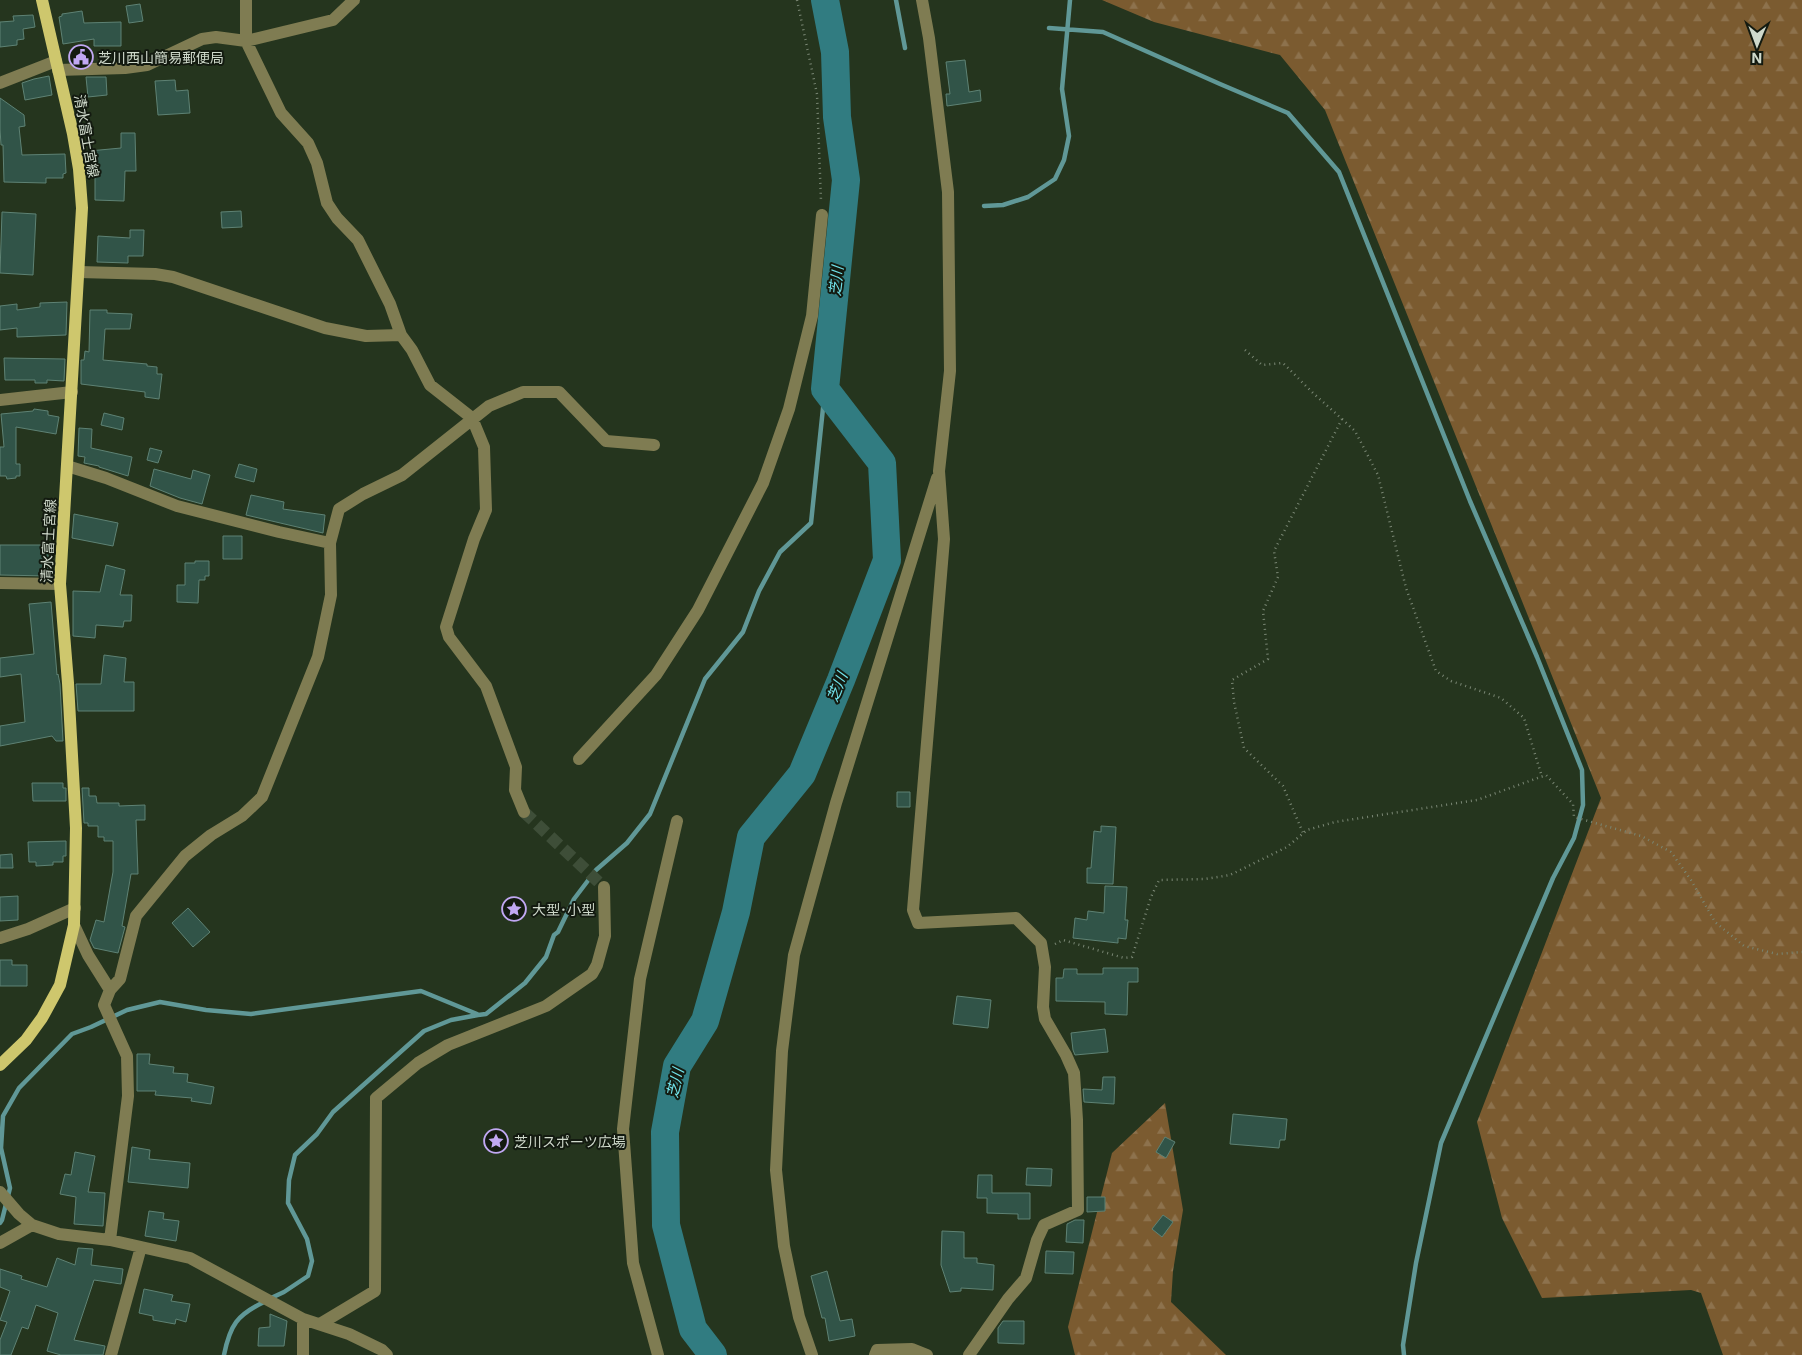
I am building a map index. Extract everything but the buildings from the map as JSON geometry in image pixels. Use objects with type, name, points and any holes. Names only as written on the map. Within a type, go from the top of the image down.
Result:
[{"type":"main road","name":"清水富士宮線","points":[[0,1065],[26,1040],[42,1018],[60,984],[74,925],[76,908],[76,828],[68,683],[60,584],[82,208],[79,169],[73,134],[42,0]]},
{"type":"street","points":[[246,0],[246,41],[281,113],[308,143],[318,164],[327,204],[337,218],[358,240],[390,304],[401,335],[412,350],[430,385],[472,418],[484,447],[486,510],[474,539],[446,627],[449,637],[486,686],[516,767],[515,790],[524,812]]},
{"type":"street","points":[[0,83],[57,66],[125,68],[147,65],[202,39],[216,37],[246,41],[333,20],[354,0]]},
{"type":"street","points":[[922,0],[929,38],[948,192],[950,371],[939,471],[944,539],[913,910],[918,923],[1016,918],[1041,943],[1045,967],[1043,1007],[1046,1019],[1074,1073],[1077,1120],[1078,1210],[1044,1225],[1026,1278],[1008,1299],[969,1355]]},
{"type":"street","points":[[578,759],[656,675],[698,610],[763,483],[789,409],[812,316],[822,215]]},
{"type":"street","points":[[79,272],[155,274],[173,277],[326,328],[366,336],[401,335]]},
{"type":"street","points":[[0,400],[72,392]]},
{"type":"street","points":[[110,1240],[128,1096],[127,1056],[104,1005],[110,990],[120,979],[136,916],[185,856],[211,835],[242,816],[262,797],[318,657],[331,595],[330,542],[339,509],[363,494],[402,475],[488,406],[523,392],[559,392],[606,441],[654,445]]},
{"type":"street","points":[[67,466],[106,478],[177,506],[279,532],[330,542]]},
{"type":"street","points":[[812,1355],[799,1317],[784,1246],[776,1170],[782,1051],[794,955],[826,839],[939,471]]},
{"type":"street","points":[[0,583],[60,584]]},
{"type":"street","points":[[658,1355],[633,1263],[622,1129],[640,979],[677,821]]},
{"type":"street","points":[[320,1324],[376,1291],[376,1098],[418,1062],[448,1045],[546,1006],[592,974],[605,936],[604,887]]},
{"type":"street","points":[[0,938],[28,929],[76,908]]},
{"type":"street","points":[[74,925],[88,955],[110,990]]},
{"type":"street","points":[[0,1192],[19,1214],[32,1225],[59,1234],[110,1240],[190,1258],[303,1319],[349,1334],[382,1350],[387,1355]]},
{"type":"street","points":[[0,1243],[32,1225]]},
{"type":"street","points":[[111,1355],[141,1247]]},
{"type":"street","points":[[303,1319],[303,1355]]},
{"type":"street","points":[[875,1355],[876,1350],[912,1349],[927,1355]]},
{"type":"path","points":[[797,0],[816,94],[822,215]]},
{"type":"path","points":[[1245,350],[1262,364],[1283,363],[1355,431],[1378,474],[1406,588],[1436,671],[1451,681],[1501,698],[1524,718],[1542,777]]},
{"type":"path","points":[[1303,833],[1283,786],[1244,748],[1234,702],[1232,680],[1268,659],[1262,611],[1278,577],[1274,551],[1342,418]]},
{"type":"path","points":[[1043,950],[1063,940],[1124,958],[1132,957],[1158,880],[1205,879],[1230,875],[1288,848],[1307,830],[1335,822],[1477,800],[1546,775],[1573,804],[1574,817],[1641,836],[1670,852],[1691,880],[1714,922],[1744,946],[1777,954],[1802,952]]},
{"type":"green space","points":[[1102,0],[1802,0],[1802,1355],[1723,1355],[1701,1293],[1691,1290],[1542,1298],[1502,1218],[1477,1122],[1601,798],[1325,110],[1280,55],[1154,22]]},
{"type":"green space","points":[[1165,1103],[1183,1210],[1173,1271],[1171,1302],[1226,1355],[1075,1355],[1068,1327],[1112,1153]]},
{"type":"waterway","name":"芝川","points":[[713,1355],[693,1329],[666,1225],[665,1132],[677,1066],[705,1021],[736,912],[751,837],[802,774],[841,680],[887,560],[882,463],[825,389],[846,180],[837,117],[835,52],[825,0]]},
{"type":"waterway","points":[[896,0],[905,48]]},
{"type":"waterway","points":[[984,206],[1003,205],[1028,197],[1055,179],[1064,160],[1069,136],[1062,89],[1070,0]]},
{"type":"waterway","points":[[1049,28],[1103,32],[1288,113],[1339,172],[1470,501],[1537,657],[1582,770],[1583,805],[1574,838],[1553,878],[1441,1143],[1416,1263],[1403,1345],[1404,1355]]},
{"type":"waterway","points":[[271,1298],[308,1276],[312,1261],[307,1239],[288,1203],[289,1180],[295,1155],[317,1134],[333,1112],[424,1031],[451,1020],[486,1014],[525,983],[546,957],[554,935],[558,932],[574,899],[596,870],[627,843],[650,814],[705,679],[743,632],[759,591],[780,552],[811,523],[825,389]]},
{"type":"waterway","points":[[0,1223],[10,1188],[1,1148],[3,1116],[19,1088],[72,1034],[127,1010],[160,1002],[206,1010],[251,1014],[421,991],[477,1014]]},
{"type":"waterway","points":[[224,1355],[229,1336],[236,1322],[247,1312],[264,1302]]},
{"type":"tunnel","points":[[524,812],[604,887]]},
{"type":"place","name":"芝川西山簡易郵便局","points":[[81,57]]},
{"type":"place","name":"大型･小型","points":[[514,909]]},
{"type":"place","name":"芝川スポーツ広場","points":[[496,1141]]}]
